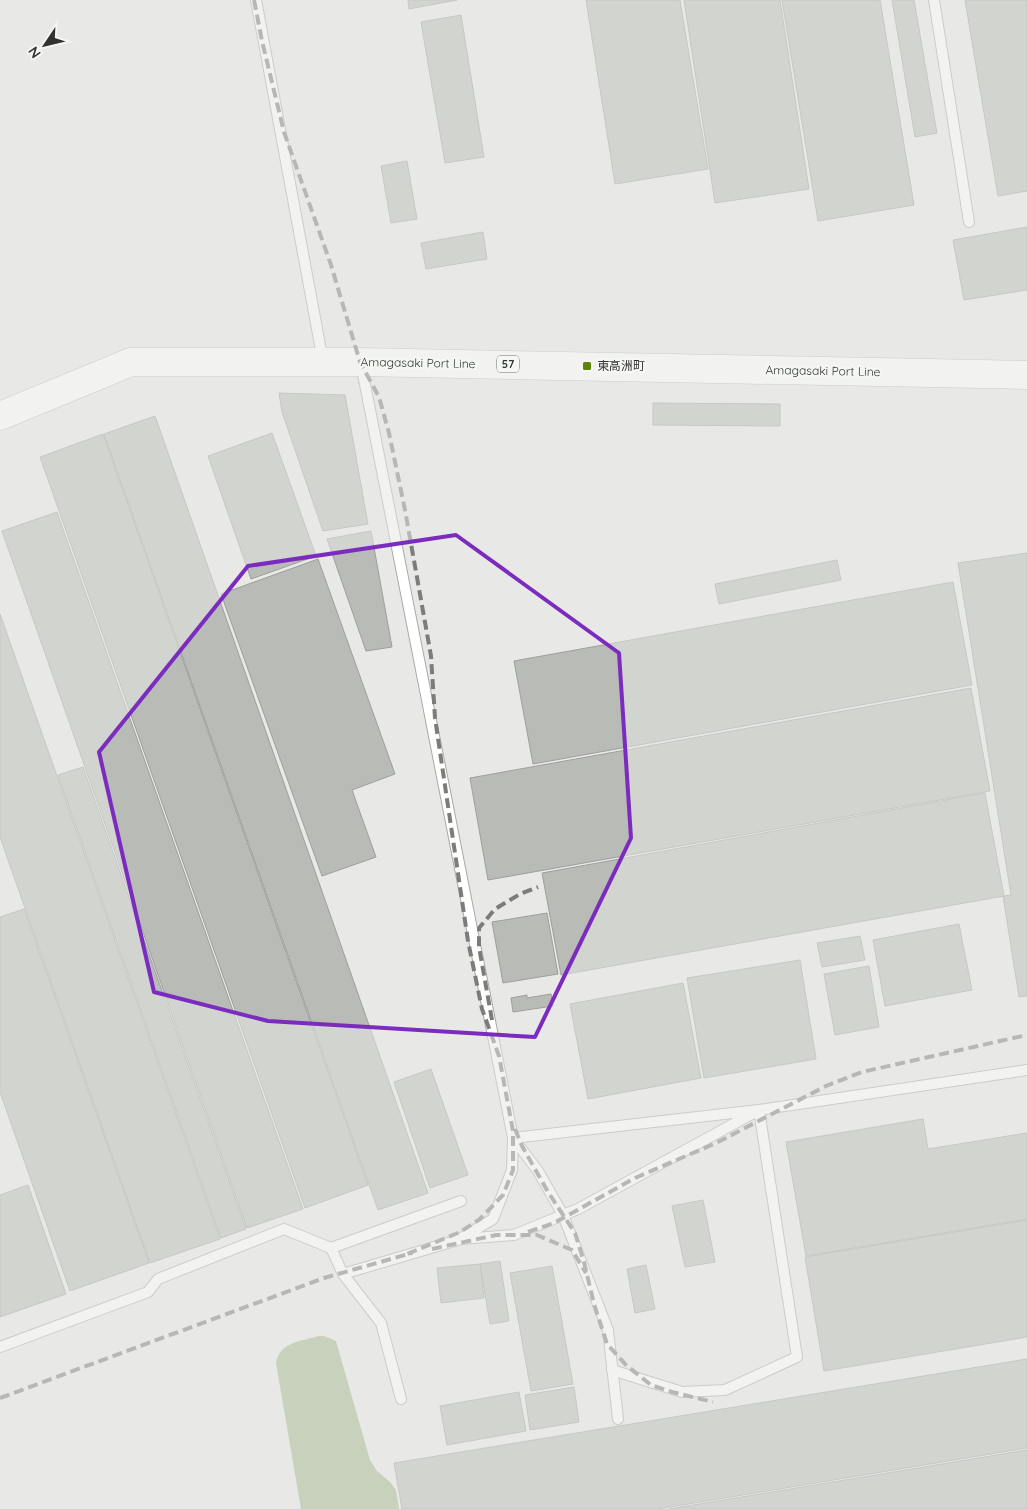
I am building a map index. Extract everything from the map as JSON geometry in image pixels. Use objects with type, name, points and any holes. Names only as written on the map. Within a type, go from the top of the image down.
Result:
[{"type":"main road","name":"Amagasaki Port Line","points":[[0,416],[131,362],[360,362],[1027,375]]},
{"type":"lane","points":[[256,0],[323,362]]},
{"type":"lane","points":[[934,0],[969,222]]},
{"type":"lane","points":[[360,362],[513,1138],[512,1170],[493,1219],[458,1240]]},
{"type":"lane","points":[[513,1138],[759,1110],[1027,1070]]},
{"type":"lane","points":[[343,1274],[458,1240],[514,1235],[578,1209],[759,1110]]},
{"type":"lane","points":[[612,1370],[682,1392],[725,1390],[797,1357],[759,1110]]},
{"type":"lane","points":[[513,1138],[538,1171],[563,1215],[608,1330],[618,1419]]},
{"type":"lane","points":[[331,1248],[461,1201]]},
{"type":"lane","points":[[0,1347],[148,1292],[158,1279],[284,1228],[331,1248],[343,1274],[381,1322],[401,1399]]},
{"type":"highlighted area","points":[[456,535],[619,653],[631,838],[535,1037],[268,1021],[154,992],[99,752],[248,566]]},
{"type":"shaded area","points":[[319,1336],[336,1341],[370,1460],[377,1471],[396,1490],[399,1509],[301,1509],[276,1363],[278,1356],[286,1347],[299,1341]]},
{"type":"building","points":[[408,0],[457,0],[409,9]]},
{"type":"building","points":[[586,0],[680,0],[708,169],[615,184]]},
{"type":"building","points":[[684,0],[780,0],[809,189],[715,203]]},
{"type":"building","points":[[782,0],[880,0],[914,205],[818,221]]},
{"type":"building","points":[[892,0],[914,0],[937,133],[915,137]]},
{"type":"building","points":[[965,0],[1027,0],[1027,191],[998,196]]},
{"type":"building","points":[[461,15],[484,157],[445,163],[421,22]]},
{"type":"building","points":[[407,161],[417,219],[391,223],[381,166]]},
{"type":"building","points":[[1027,227],[1027,290],[964,300],[953,240]]},
{"type":"building","points":[[483,232],[487,259],[426,269],[421,243]]},
{"type":"building","points":[[279,393],[345,395],[368,524],[323,531],[282,412]]},
{"type":"building","points":[[653,403],[780,404],[780,426],[653,425]]},
{"type":"building","points":[[155,416],[428,1193],[378,1210],[104,434]]},
{"type":"building","points":[[272,433],[316,556],[251,579],[208,456]]},
{"type":"building","points":[[103,434],[368,1185],[305,1208],[40,457]]},
{"type":"building","points":[[57,512],[303,1209],[247,1228],[2,531]]},
{"type":"building","points":[[371,531],[392,647],[366,651],[327,539]]},
{"type":"building","points":[[1027,553],[1027,996],[1019,997],[1003,896],[1011,895],[958,563]]},
{"type":"building","points":[[318,559],[395,774],[352,790],[376,857],[322,876],[221,594]]},
{"type":"building","points":[[837,560],[841,580],[719,604],[715,584]]},
{"type":"building","points":[[953,582],[972,685],[533,764],[514,661]]},
{"type":"building","points":[[0,614],[220,1239],[150,1263],[0,837]]},
{"type":"building","points":[[971,688],[990,791],[488,880],[470,778]]},
{"type":"building","points":[[83,767],[246,1229],[221,1238],[58,775]]},
{"type":"building","points":[[985,793],[1004,896],[561,975],[542,873]]},
{"type":"building","points":[[24,909],[149,1263],[70,1291],[0,1092],[0,917]]},
{"type":"building","points":[[547,913],[558,974],[503,983],[492,922]]},
{"type":"building","points":[[959,924],[972,990],[885,1006],[873,940]]},
{"type":"building","points":[[860,936],[865,960],[822,967],[817,943]]},
{"type":"building","points":[[800,960],[816,1059],[704,1078],[687,978]]},
{"type":"building","points":[[869,966],[879,1027],[835,1035],[824,974]]},
{"type":"building","points":[[683,983],[701,1078],[588,1099],[570,1004]]},
{"type":"building","points":[[551,994],[553,1006],[513,1012],[511,998],[527,995],[527,998]]},
{"type":"building","points":[[431,1069],[468,1175],[430,1188],[394,1082]]},
{"type":"building","points":[[923,1119],[928,1149],[1027,1133],[1027,1219],[806,1256],[786,1142]]},
{"type":"building","points":[[28,1185],[66,1294],[0,1317],[0,1195]]},
{"type":"building","points":[[703,1200],[715,1262],[685,1267],[672,1206]]},
{"type":"building","points":[[1027,1220],[1027,1337],[824,1371],[805,1257]]},
{"type":"building","points":[[500,1261],[509,1321],[490,1324],[480,1264]]},
{"type":"building","points":[[480,1264],[484,1298],[441,1303],[437,1268]]},
{"type":"building","points":[[646,1265],[655,1309],[635,1313],[627,1269]]},
{"type":"building","points":[[552,1266],[573,1384],[531,1391],[510,1273]]},
{"type":"building","points":[[1027,1359],[1027,1448],[658,1509],[402,1509],[394,1463]]},
{"type":"building","points":[[574,1387],[579,1422],[530,1430],[525,1395]]},
{"type":"building","points":[[519,1392],[526,1431],[447,1445],[440,1406]]},
{"type":"building","points":[[1027,1450],[1027,1509],[669,1509]]},
{"type":"railway","points":[[254,0],[284,132],[331,265],[360,362],[379,397],[389,433],[431,656],[435,718],[468,941],[482,1009],[499,1056],[513,1131],[513,1170],[503,1195],[480,1219],[460,1232],[407,1254]]},
{"type":"railway","points":[[492,1020],[479,947],[479,928],[495,909],[520,894],[538,887]]},
{"type":"railway","points":[[528,1232],[554,1223],[635,1178],[716,1143],[826,1086],[862,1072],[1027,1035]]},
{"type":"railway","points":[[515,1129],[522,1146],[548,1192],[575,1233],[607,1344],[626,1365],[651,1385],[713,1402]]},
{"type":"railway","points":[[432,1249],[496,1235],[537,1235],[572,1250],[586,1273]]},
{"type":"railway","points":[[0,1398],[324,1278],[412,1253]]},
{"type":"place","name":"東高洲町","points":[[587,366]]}]
